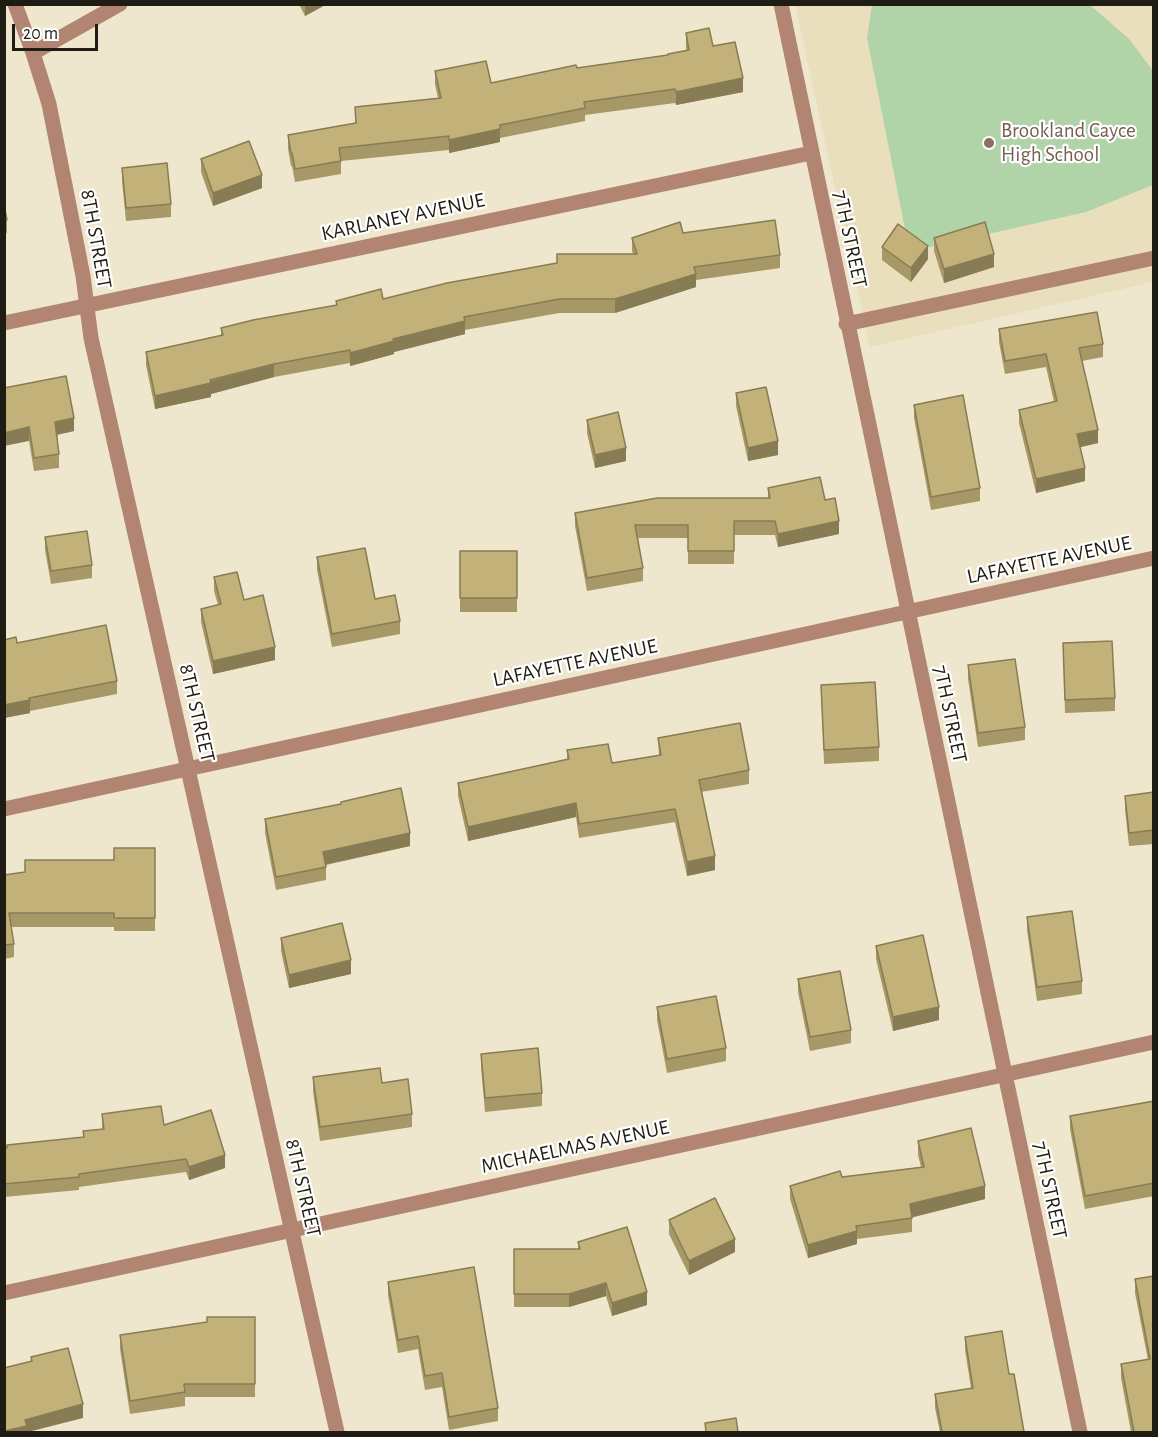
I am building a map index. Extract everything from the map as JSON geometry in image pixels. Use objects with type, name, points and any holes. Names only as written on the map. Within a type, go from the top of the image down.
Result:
[{"type":"street","name":"8TH STREET","points":[[15,4],[49,104],[83,276],[91,338],[337,1432]]},
{"type":"street","points":[[33,53],[120,4]]},
{"type":"street","name":"7TH STREET","points":[[780,4],[1080,1432]]},
{"type":"street","name":"KARLANEY AVENUE","points":[[4,323],[811,153]]},
{"type":"street","points":[[846,324],[1154,258]]},
{"type":"street","name":"LAFAYETTE AVENUE","points":[[4,809],[1154,558]]},
{"type":"street","name":"MICHAELMAS AVENUE","points":[[4,1293],[1154,1042]]},
{"type":"shaded area","name":"Brookland Cayce High School","points":[[795,5],[1153,5],[1153,282],[870,347]]},
{"type":"green space","points":[[872,5],[1090,5],[1129,39],[1153,71],[1153,185],[1086,212],[930,247],[905,229],[867,38]]},
{"type":"building","points":[[709,28],[713,46],[735,42],[743,78],[676,92],[675,89],[584,102],[585,108],[500,125],[500,129],[449,140],[449,136],[339,148],[341,161],[295,169],[288,135],[356,123],[355,107],[441,98],[435,71],[486,61],[491,83],[576,65],[577,68],[689,50],[686,33]]},
{"type":"building","points":[[249,141],[262,175],[213,193],[201,159]]},
{"type":"building","points":[[167,163],[171,204],[126,208],[122,168]]},
{"type":"building","points":[[775,220],[780,255],[694,267],[696,274],[615,299],[559,299],[464,317],[465,321],[393,339],[394,341],[350,353],[350,350],[274,364],[210,380],[211,383],[155,396],[146,352],[223,335],[221,328],[337,305],[336,301],[381,289],[383,299],[447,283],[557,263],[557,254],[637,254],[632,238],[680,222],[683,233]]},
{"type":"building","points":[[985,222],[994,254],[944,269],[934,238]]},
{"type":"building","points":[[898,224],[928,246],[911,268],[882,247]]},
{"type":"building","points":[[1097,312],[1103,344],[1079,348],[1098,430],[1077,434],[1085,468],[1036,479],[1019,410],[1057,401],[1046,354],[1005,361],[999,329]]},
{"type":"building","points":[[66,376],[74,418],[55,422],[59,454],[34,458],[29,427],[4,433],[4,388]]},
{"type":"building","points":[[766,387],[778,441],[748,448],[736,393]]},
{"type":"building","points":[[963,395],[980,488],[931,497],[914,405]]},
{"type":"building","points":[[618,412],[626,448],[595,455],[587,420]]},
{"type":"building","points":[[820,477],[825,500],[835,498],[839,521],[778,534],[775,521],[734,521],[734,551],[688,551],[688,525],[635,525],[643,568],[587,578],[575,513],[657,498],[770,498],[768,488]]},
{"type":"building","points":[[87,531],[92,565],[51,571],[45,537]]},
{"type":"building","points":[[365,548],[375,599],[395,595],[400,621],[332,634],[317,557]]},
{"type":"building","points":[[460,551],[517,551],[517,598],[460,598]]},
{"type":"building","points":[[237,572],[244,600],[263,595],[275,647],[213,661],[201,609],[221,604],[214,577]]},
{"type":"building","points":[[106,625],[117,681],[4,705],[4,640],[16,637],[17,643]]},
{"type":"building","points":[[1112,641],[1115,698],[1065,700],[1063,643]]},
{"type":"building","points":[[1015,659],[1025,727],[978,733],[968,665]]},
{"type":"building","points":[[875,682],[879,747],[824,750],[821,685]]},
{"type":"building","points":[[740,723],[749,770],[699,780],[715,856],[687,862],[675,809],[579,824],[576,803],[468,827],[458,783],[569,759],[567,750],[608,744],[612,763],[661,755],[658,738]]},
{"type":"building","points":[[401,788],[410,833],[323,852],[326,867],[276,877],[265,819],[341,804],[341,802]]},
{"type":"building","points":[[1154,792],[1154,830],[1129,833],[1125,796]]},
{"type":"building","points":[[114,848],[155,848],[155,918],[114,918],[114,913],[9,913],[14,944],[4,945],[4,875],[25,872],[25,860],[114,860]]},
{"type":"building","points":[[1072,911],[1082,981],[1037,987],[1027,917]]},
{"type":"building","points":[[342,923],[351,960],[289,975],[281,938]]},
{"type":"building","points":[[923,935],[939,1007],[893,1017],[876,946]]},
{"type":"building","points":[[840,971],[851,1030],[810,1037],[798,979]]},
{"type":"building","points":[[716,996],[726,1048],[667,1059],[657,1007]]},
{"type":"building","points":[[538,1048],[542,1093],[485,1098],[481,1054]]},
{"type":"building","points":[[380,1068],[382,1083],[408,1079],[412,1114],[320,1127],[313,1077]]},
{"type":"building","points":[[1154,1101],[1154,1183],[1085,1196],[1070,1116]]},
{"type":"building","points":[[161,1106],[164,1125],[211,1110],[225,1155],[189,1167],[186,1159],[79,1174],[79,1177],[4,1184],[4,1148],[7,1148],[7,1145],[84,1137],[83,1131],[104,1129],[102,1114]]},
{"type":"building","points":[[971,1128],[985,1186],[910,1204],[912,1218],[856,1226],[857,1231],[808,1245],[790,1186],[840,1171],[842,1177],[924,1167],[918,1141]]},
{"type":"building","points":[[715,1198],[735,1239],[689,1261],[669,1220]]},
{"type":"building","points":[[627,1227],[647,1292],[612,1303],[606,1283],[569,1294],[514,1294],[514,1249],[580,1249],[578,1242]]},
{"type":"building","points":[[474,1267],[498,1408],[449,1417],[442,1373],[425,1376],[418,1336],[398,1340],[388,1282]]},
{"type":"building","points":[[1154,1276],[1154,1432],[1134,1432],[1121,1364],[1150,1359],[1135,1279]]},
{"type":"building","points":[[207,1317],[255,1317],[255,1384],[184,1384],[185,1392],[130,1401],[120,1335],[207,1322]]},
{"type":"building","points":[[1002,1331],[1009,1374],[1014,1374],[1024,1432],[942,1432],[935,1394],[973,1388],[965,1337]]},
{"type":"building","points":[[68,1348],[83,1404],[25,1420],[27,1426],[4,1431],[4,1368],[32,1361],[31,1357]]},
{"type":"building","points":[[736,1418],[738,1432],[706,1432],[705,1423]]},
{"type":"place","name":"Brookland Cayce High School","points":[[989,143]]}]
